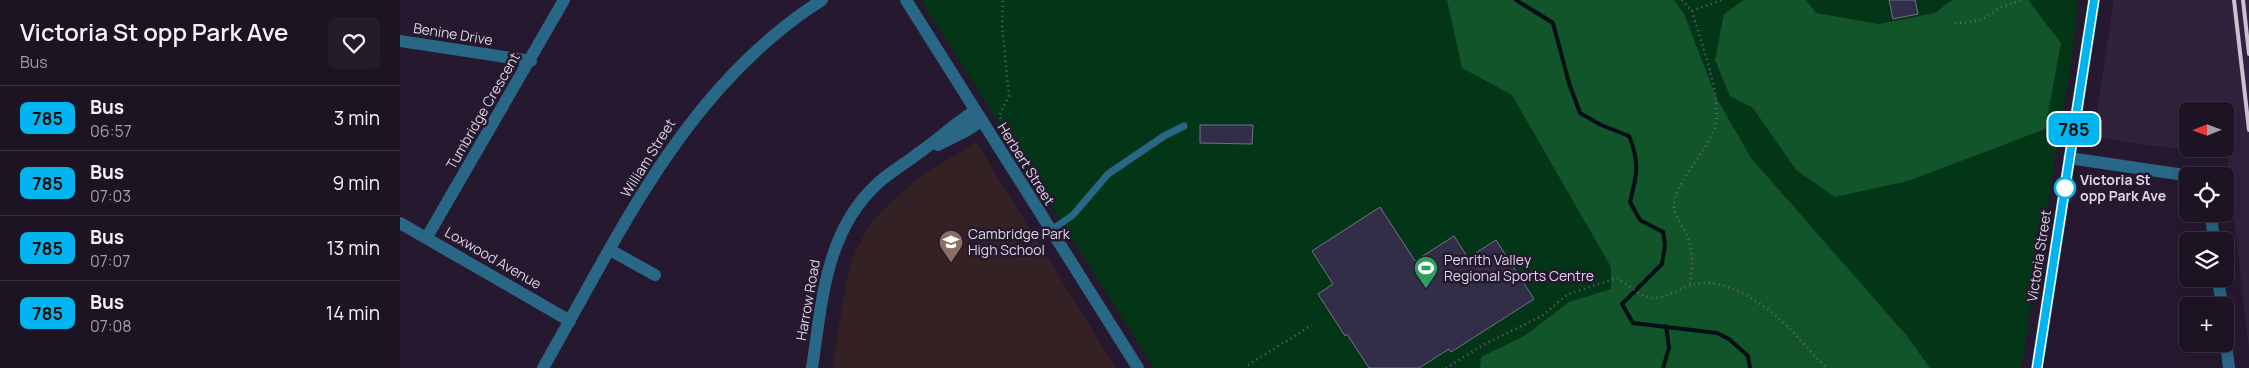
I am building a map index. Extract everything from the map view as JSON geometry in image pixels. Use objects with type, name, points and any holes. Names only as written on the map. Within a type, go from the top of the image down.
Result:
[{"type":"street","name":"Tumbridge Crescent","points":[[427,237],[531,61],[564,0]]},
{"type":"street","name":"William Street","points":[[543,368],[664,159],[701,107],[748,57],[776,32],[822,0]]},
{"type":"street","name":"Herbert Street","points":[[906,0],[1138,368]]},
{"type":"street","name":"Victoria Street","points":[[2037,368],[2094,0]]},
{"type":"street","name":"Benine Drive","points":[[400,41],[531,61]]},
{"type":"street","name":"Harrow Road","points":[[812,368],[826,275],[841,233],[868,192],[885,177],[920,153],[966,132],[981,121]]},
{"type":"street","points":[[2069,158],[2179,174]]},
{"type":"street","name":"Loxwood Avenue","points":[[400,223],[570,321]]},
{"type":"street","points":[[610,250],[655,275]]},
{"type":"street","points":[[2227,352],[2229,368]]},
{"type":"lane","points":[[1050,230],[1073,215],[1108,174],[1164,136],[1184,126]]},
{"type":"path","points":[[981,121],[1004,123],[1000,116],[1008,96],[1002,25],[1003,0]]},
{"type":"path","points":[[1682,0],[1692,11],[1716,97],[1716,122],[1708,143],[1677,192],[1674,208],[1688,237],[1693,258],[1690,284]]},
{"type":"path","points":[[1692,11],[1722,0]]},
{"type":"path","points":[[1955,23],[1972,22],[1988,17],[1999,8],[2022,0]]},
{"type":"path","points":[[1446,368],[1483,345],[1542,316],[1568,294],[1617,278],[1645,296],[1654,298],[1690,284],[1716,284],[1747,296],[1788,326],[1819,361],[1828,368]]},
{"type":"path","points":[[1248,365],[1312,325]]},
{"type":"shaded area","points":[[2114,0],[2249,0],[2249,350],[2234,218],[2234,167],[2228,167],[2227,158],[2234,158],[2234,102],[2179,102],[2179,149],[2093,137]]},
{"type":"shaded area","name":"Cambridge Park High School","points":[[976,142],[1116,368],[832,368],[847,277],[856,249],[872,222],[917,179]]},
{"type":"green space","points":[[921,0],[2075,0],[2078,6],[2071,62],[2021,368],[1154,368]]},
{"type":"green space","points":[[1447,0],[1674,0],[1684,14],[1716,97],[1751,158],[1907,336],[1930,368],[1480,368],[1481,357],[1526,335],[1569,302],[1611,289],[1611,267],[1512,95],[1462,68]]},
{"type":"green space","points":[[1744,0],[1806,0],[1816,13],[1879,24],[1935,13],[1952,0],[2028,0],[2061,43],[2045,129],[1908,181],[1835,197],[1796,170],[1753,108],[1730,96],[1715,60],[1724,14]]},
{"type":"building","points":[[1889,0],[1915,0],[1918,14],[1893,19]]},
{"type":"building","points":[[1200,125],[1253,125],[1252,144],[1200,143]]},
{"type":"building","name":"Penrith Valley Regional Sports Centre","points":[[1380,207],[1415,261],[1454,236],[1468,258],[1496,240],[1534,299],[1451,352],[1449,349],[1419,368],[1369,368],[1347,334],[1345,336],[1318,294],[1333,284],[1312,251]]},
{"type":"waterway","points":[[1516,0],[1553,23],[1569,83],[1580,113],[1601,125],[1629,136],[1636,161],[1630,202],[1640,220],[1663,232],[1665,245],[1662,264],[1622,304],[1633,323],[1717,333],[1729,339],[1748,356],[1750,368]]},
{"type":"waterway","points":[[1663,368],[1669,348],[1666,326]]},
{"type":"railway","points":[[2234,0],[2249,130]]},
{"type":"railway","points":[[2243,0],[2249,54]]},
{"type":"bus line","name":"785","points":[[2037,368],[2094,0]]},
{"type":"place","name":"Victoria St opp Park Ave","points":[[2065,188]]},
{"type":"place","name":"Cambridge Park High School","points":[[951,263]]},
{"type":"place","name":"Penrith Valley Regional Sports Centre","points":[[1426,289]]}]
